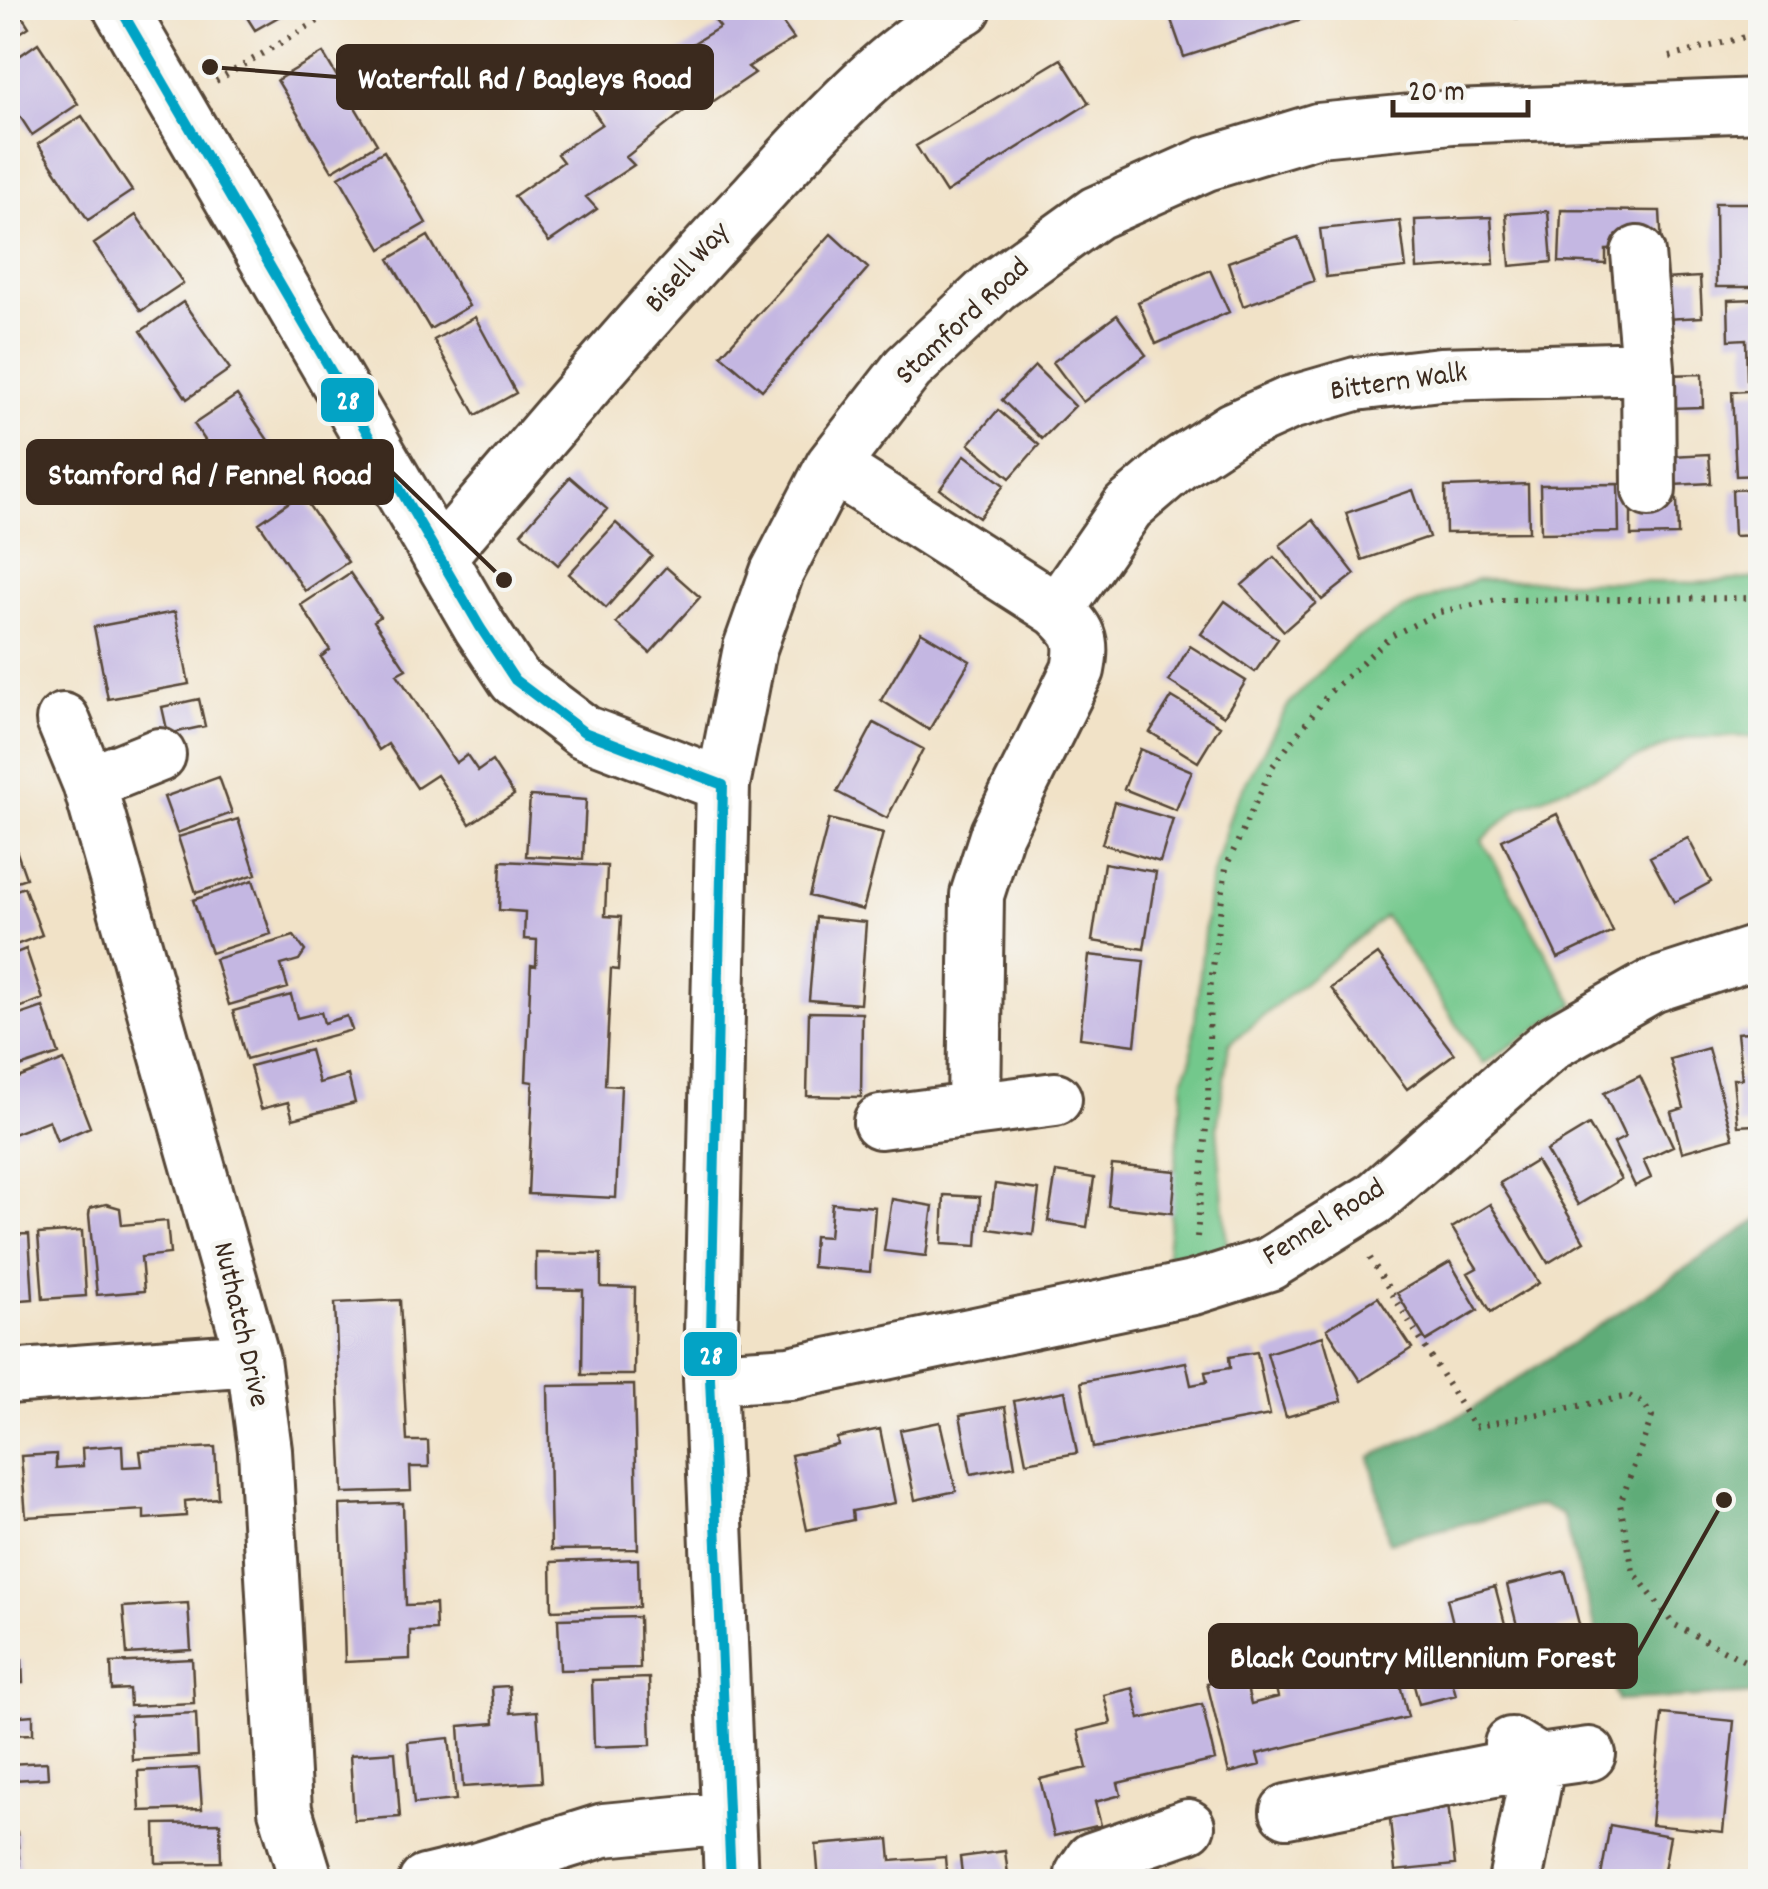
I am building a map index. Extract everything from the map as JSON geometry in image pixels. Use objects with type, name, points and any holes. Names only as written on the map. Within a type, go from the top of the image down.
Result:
[{"type":"street","points":[[120,8],[439,557],[515,680],[584,732],[723,785]]},
{"type":"street","name":"Bisell Way","points":[[439,557],[668,289],[836,110],[888,62],[965,8]]},
{"type":"street","name":"Stamford Road","points":[[731,1882],[710,1378],[723,785],[750,648],[777,572],[832,466],[908,368],[995,286],[1096,213],[1206,164],[1318,130],[1452,117],[1760,105]]},
{"type":"street","points":[[1638,254],[1648,368],[1649,490]]},
{"type":"street","name":"Bittern Walk","points":[[1057,610],[1128,507],[1176,465],[1232,429],[1290,403],[1356,384],[1440,374],[1648,368]]},
{"type":"street","points":[[832,466],[1057,610],[1077,630],[1081,650],[1078,670],[997,833],[976,895],[974,1108]]},
{"type":"street","name":"Nuthatch Drive","points":[[64,720],[88,782],[253,1359],[264,1450],[285,1810],[307,1882]]},
{"type":"street","points":[[88,782],[159,756]]},
{"type":"street","name":"Fennel Road","points":[[710,1378],[790,1373],[1194,1288],[1270,1264],[1374,1199],[1552,1042],[1652,986],[1760,950]]},
{"type":"street","points":[[880,1122],[1055,1099]]},
{"type":"street","points":[[8,1377],[253,1359]]},
{"type":"street","points":[[1287,1812],[1542,1750],[1515,1882]]},
{"type":"street","points":[[425,1882],[604,1830],[728,1818]]},
{"type":"street","points":[[1082,1882],[1082,1874],[1092,1859],[1188,1826]]},
{"type":"path","points":[[176,104],[340,8]]},
{"type":"path","points":[[1194,1288],[1208,1103],[1210,990],[1226,867],[1272,767],[1330,692],[1392,636],[1440,612],[1496,600],[1760,598]]},
{"type":"path","points":[[1345,1218],[1474,1427],[1630,1396],[1643,1404],[1652,1417],[1620,1504],[1634,1571],[1673,1624],[1760,1669]]},
{"type":"green space","points":[[1760,578],[1760,736],[1685,738],[1520,807],[1482,840],[1575,1004],[1483,1064],[1385,916],[1229,1044],[1217,1128],[1227,1247],[1165,1273],[1184,1077],[1191,1061],[1209,884],[1234,804],[1289,704],[1347,644],[1402,610],[1476,580],[1699,583]]},
{"type":"green space","points":[[1760,1219],[1760,1694],[1617,1701],[1562,1515],[1541,1505],[1389,1542],[1370,1457],[1466,1413]]},
{"type":"building","points":[[8,8],[17,8],[29,27],[8,41]]},
{"type":"building","points":[[241,8],[294,8],[255,30]]},
{"type":"building","points":[[729,8],[772,8],[794,39],[748,67],[755,73],[702,109],[668,59],[720,27],[713,18]]},
{"type":"building","points":[[1187,8],[1336,8],[1184,57],[1169,14]]},
{"type":"building","points":[[1516,8],[1597,8],[1597,18],[1516,18]]},
{"type":"building","points":[[38,43],[78,104],[32,135],[8,98],[8,64]]},
{"type":"building","points":[[323,53],[377,144],[332,171],[277,80]]},
{"type":"building","points":[[1061,59],[1089,103],[946,193],[916,146]]},
{"type":"building","points":[[659,66],[688,108],[626,157],[634,165],[586,197],[597,209],[549,242],[514,196],[563,162],[557,154],[602,124],[592,109]]},
{"type":"building","points":[[82,116],[132,191],[88,220],[38,144]]},
{"type":"building","points":[[384,151],[426,223],[381,249],[339,177]]},
{"type":"building","points":[[1715,203],[1760,203],[1760,287],[1716,287]]},
{"type":"building","points":[[1561,210],[1660,211],[1662,248],[1606,250],[1606,264],[1559,262]]},
{"type":"building","points":[[1548,211],[1552,262],[1510,266],[1506,214]]},
{"type":"building","points":[[136,215],[183,283],[141,311],[94,244]]},
{"type":"building","points":[[1491,217],[1494,264],[1417,269],[1415,220]]},
{"type":"building","points":[[1400,221],[1406,268],[1326,277],[1320,229]]},
{"type":"building","points":[[831,234],[868,268],[762,390],[721,355]]},
{"type":"building","points":[[428,236],[469,306],[430,329],[389,259]]},
{"type":"building","points":[[1298,237],[1314,281],[1243,306],[1228,262]]},
{"type":"building","points":[[1210,270],[1229,312],[1156,344],[1138,302]]},
{"type":"building","points":[[1700,277],[1702,317],[1665,319],[1664,279]]},
{"type":"building","points":[[1760,299],[1760,379],[1747,379],[1746,339],[1729,340],[1728,300]]},
{"type":"building","points":[[183,302],[230,369],[187,399],[141,331]]},
{"type":"building","points":[[1117,315],[1146,355],[1083,402],[1053,362]]},
{"type":"building","points":[[475,317],[516,393],[476,415],[434,340]]},
{"type":"building","points":[[1035,366],[1075,406],[1042,439],[1002,400]]},
{"type":"building","points":[[1702,374],[1703,407],[1669,408],[1667,375]]},
{"type":"building","points":[[1760,390],[1760,475],[1736,476],[1732,392]]},
{"type":"building","points":[[237,395],[283,462],[240,492],[194,424]]},
{"type":"building","points":[[998,410],[1039,445],[1010,478],[969,444]]},
{"type":"building","points":[[1709,454],[1711,483],[1673,485],[1671,456]]},
{"type":"building","points":[[965,455],[1004,485],[979,518],[940,489]]},
{"type":"building","points":[[570,477],[607,509],[558,565],[521,533]]},
{"type":"building","points":[[1528,484],[1529,532],[1446,533],[1445,487]]},
{"type":"building","points":[[1618,484],[1619,532],[1541,533],[1540,485]]},
{"type":"building","points":[[1760,489],[1760,535],[1734,536],[1732,490]]},
{"type":"building","points":[[1413,490],[1429,537],[1362,560],[1346,513]]},
{"type":"building","points":[[301,494],[348,562],[305,591],[259,523]]},
{"type":"building","points":[[1677,499],[1678,535],[1631,536],[1631,500]]},
{"type":"building","points":[[1313,520],[1355,574],[1322,600],[1280,545]]},
{"type":"building","points":[[616,523],[652,556],[606,608],[569,574]]},
{"type":"building","points":[[1274,557],[1316,603],[1284,631],[1242,585]]},
{"type":"building","points":[[666,567],[700,597],[650,653],[616,623]]},
{"type":"building","points":[[350,573],[380,617],[374,621],[406,669],[397,674],[456,763],[467,755],[478,771],[492,761],[514,795],[470,824],[437,775],[417,788],[388,744],[379,750],[321,657],[330,650],[301,605]]},
{"type":"building","points":[[1225,601],[1278,639],[1255,672],[1201,634]]},
{"type":"building","points":[[175,612],[189,684],[108,699],[94,627]]},
{"type":"building","points":[[921,632],[970,661],[929,730],[881,700]]},
{"type":"building","points":[[1190,646],[1246,681],[1224,716],[1169,681]]},
{"type":"building","points":[[1172,697],[1220,726],[1198,762],[1150,732]]},
{"type":"building","points":[[199,699],[205,726],[168,734],[162,707]]},
{"type":"building","points":[[874,723],[923,749],[887,818],[837,792]]},
{"type":"building","points":[[1140,749],[1192,771],[1176,810],[1124,789]]},
{"type":"building","points":[[219,777],[232,813],[177,833],[164,797]]},
{"type":"building","points":[[530,796],[586,800],[583,859],[526,856]]},
{"type":"building","points":[[1114,802],[1173,819],[1160,862],[1102,844]]},
{"type":"building","points":[[1557,814],[1613,932],[1558,958],[1502,840]]},
{"type":"building","points":[[238,819],[256,874],[196,893],[178,837]]},
{"type":"building","points":[[829,819],[883,833],[863,910],[809,896]]},
{"type":"building","points":[[8,827],[26,878],[8,884]]},
{"type":"building","points":[[1688,838],[1711,882],[1674,902],[1650,857]]},
{"type":"building","points":[[501,861],[607,866],[605,916],[621,917],[618,970],[611,969],[605,1085],[621,1086],[616,1198],[528,1194],[533,1082],[526,1081],[531,965],[536,966],[537,940],[524,939],[525,912],[499,910]]},
{"type":"building","points":[[1104,863],[1156,872],[1144,949],[1092,941]]},
{"type":"building","points":[[253,880],[271,934],[211,953],[193,900]]},
{"type":"building","points":[[24,887],[42,935],[8,948],[8,893]]},
{"type":"building","points":[[816,917],[866,922],[860,1004],[809,1000]]},
{"type":"building","points":[[294,936],[305,951],[299,960],[281,965],[288,988],[229,1005],[215,959]]},
{"type":"building","points":[[26,949],[43,999],[8,1012],[8,956]]},
{"type":"building","points":[[1378,954],[1454,1054],[1407,1089],[1331,988]]},
{"type":"building","points":[[1089,955],[1144,961],[1135,1045],[1080,1038]]},
{"type":"building","points":[[291,995],[297,1018],[321,1012],[324,1023],[347,1016],[352,1030],[246,1059],[233,1011]]},
{"type":"building","points":[[43,1007],[59,1054],[8,1071],[8,1019]]},
{"type":"building","points":[[809,1012],[862,1013],[861,1097],[807,1096]]},
{"type":"building","points":[[1760,1031],[1760,1103],[1752,1104],[1754,1125],[1738,1126],[1733,1079],[1742,1079],[1737,1033]]},
{"type":"building","points":[[1708,1048],[1733,1138],[1682,1152],[1671,1112],[1684,1108],[1670,1059]]},
{"type":"building","points":[[310,1050],[319,1083],[348,1075],[355,1103],[293,1119],[288,1102],[261,1109],[250,1066]]},
{"type":"building","points":[[64,1060],[90,1127],[57,1141],[49,1120],[8,1136],[8,1082]]},
{"type":"building","points":[[1640,1076],[1673,1146],[1643,1160],[1651,1178],[1635,1186],[1614,1143],[1625,1137],[1604,1093]]},
{"type":"building","points":[[1589,1125],[1621,1179],[1578,1205],[1546,1151]]},
{"type":"building","points":[[1536,1161],[1584,1241],[1548,1263],[1500,1183]]},
{"type":"building","points":[[1112,1165],[1176,1171],[1172,1213],[1108,1206]]},
{"type":"building","points":[[1056,1172],[1094,1178],[1087,1227],[1048,1221]]},
{"type":"building","points":[[995,1184],[1039,1190],[1033,1235],[989,1229]]},
{"type":"building","points":[[944,1195],[980,1197],[977,1246],[942,1244]]},
{"type":"building","points":[[892,1199],[933,1206],[926,1256],[884,1251]]},
{"type":"building","points":[[832,1203],[875,1207],[870,1272],[812,1267],[814,1236],[829,1237]]},
{"type":"building","points":[[106,1204],[120,1208],[122,1225],[167,1221],[170,1254],[141,1257],[144,1291],[97,1295],[89,1215],[90,1208]]},
{"type":"building","points":[[1490,1204],[1539,1283],[1491,1312],[1468,1273],[1477,1268],[1452,1228]]},
{"type":"building","points":[[82,1231],[86,1296],[43,1299],[38,1234]]},
{"type":"building","points":[[29,1234],[33,1299],[8,1301],[8,1235]]},
{"type":"building","points":[[536,1253],[601,1254],[601,1287],[635,1288],[634,1375],[582,1375],[583,1290],[536,1289]]},
{"type":"building","points":[[1450,1262],[1478,1310],[1426,1341],[1397,1293]]},
{"type":"building","points":[[1378,1297],[1412,1348],[1361,1381],[1327,1329]]},
{"type":"building","points":[[400,1300],[407,1441],[428,1441],[429,1467],[410,1467],[411,1491],[343,1493],[335,1303]]},
{"type":"building","points":[[1323,1336],[1342,1401],[1286,1417],[1267,1353]]},
{"type":"building","points":[[1257,1352],[1270,1415],[1093,1448],[1081,1382],[1186,1362],[1191,1385],[1207,1382],[1205,1372],[1230,1368],[1229,1357]]},
{"type":"building","points":[[634,1385],[638,1549],[551,1550],[548,1386]]},
{"type":"building","points":[[1065,1391],[1077,1453],[1026,1462],[1014,1401]]},
{"type":"building","points":[[1005,1407],[1015,1466],[971,1474],[960,1415]]},
{"type":"building","points":[[940,1422],[956,1491],[915,1500],[900,1430]]},
{"type":"building","points":[[880,1429],[895,1503],[852,1511],[853,1520],[807,1530],[791,1455],[838,1445],[837,1438]]},
{"type":"building","points":[[122,1445],[123,1467],[142,1466],[140,1451],[215,1447],[218,1498],[185,1501],[186,1516],[144,1519],[144,1510],[26,1517],[21,1456],[56,1454],[56,1468],[83,1466],[82,1448]]},
{"type":"building","points":[[10,1477],[13,1519],[8,1519]]},
{"type":"building","points":[[403,1503],[406,1605],[435,1604],[436,1630],[410,1631],[410,1659],[345,1662],[340,1505]]},
{"type":"building","points":[[638,1559],[639,1607],[552,1610],[551,1562]]},
{"type":"building","points":[[1565,1571],[1579,1624],[1557,1629],[1561,1645],[1524,1654],[1507,1585]]},
{"type":"building","points":[[1495,1586],[1516,1666],[1468,1679],[1464,1666],[1449,1670],[1456,1695],[1419,1704],[1401,1637],[1453,1623],[1447,1599]]},
{"type":"building","points":[[188,1603],[191,1650],[127,1654],[123,1607]]},
{"type":"building","points":[[639,1617],[640,1668],[560,1670],[558,1619]]},
{"type":"building","points":[[1392,1652],[1408,1717],[1257,1754],[1260,1765],[1229,1773],[1207,1683],[1244,1675],[1251,1704],[1278,1697],[1272,1671],[1297,1665],[1302,1684],[1338,1675],[1336,1666]]},
{"type":"building","points":[[192,1659],[194,1703],[130,1706],[129,1689],[112,1690],[111,1663]]},
{"type":"building","points":[[22,1660],[23,1683],[8,1684],[8,1661]]},
{"type":"building","points":[[649,1678],[651,1745],[594,1747],[592,1680]]},
{"type":"building","points":[[509,1686],[511,1713],[537,1711],[542,1782],[463,1787],[459,1726],[494,1723],[492,1687]]},
{"type":"building","points":[[1133,1688],[1140,1719],[1202,1704],[1215,1760],[1118,1783],[1121,1795],[1095,1802],[1101,1825],[1054,1836],[1040,1779],[1087,1768],[1078,1731],[1111,1723],[1104,1695]]},
{"type":"building","points":[[196,1713],[198,1756],[132,1760],[130,1716]]},
{"type":"building","points":[[1662,1714],[1734,1721],[1723,1832],[1651,1825]]},
{"type":"building","points":[[33,1715],[33,1734],[8,1735],[8,1717]]},
{"type":"building","points":[[449,1738],[456,1800],[414,1804],[408,1742]]},
{"type":"building","points":[[395,1752],[400,1817],[354,1820],[350,1755]]},
{"type":"building","points":[[47,1762],[48,1778],[13,1780],[14,1814],[8,1814],[8,1764]]},
{"type":"building","points":[[199,1768],[202,1809],[140,1811],[138,1771]]},
{"type":"building","points":[[1448,1803],[1455,1865],[1395,1871],[1389,1809]]},
{"type":"building","points":[[220,1823],[221,1862],[156,1863],[155,1824]]},
{"type":"building","points":[[1610,1825],[1670,1836],[1662,1882],[1600,1882]]},
{"type":"building","points":[[17,1832],[20,1869],[8,1870],[8,1833]]},
{"type":"building","points":[[889,1839],[891,1861],[945,1857],[947,1882],[819,1882],[816,1845]]},
{"type":"building","points":[[1005,1851],[1009,1882],[963,1882],[960,1857]]},
{"type":"building","points":[[1206,1867],[1206,1882],[1149,1882],[1148,1870]]},
{"type":"building","points":[[224,1874],[224,1882],[158,1882],[158,1877]]},
{"type":"transit line","name":"28","points":[[120,8],[480,627],[515,680],[584,732],[723,785],[710,1378],[731,1882]]},
{"type":"place","name":"Waterfall Rd / Bagleys Road","points":[[210,67]]},
{"type":"place","name":"Stamford Rd / Fennel Road","points":[[504,580]]},
{"type":"place","name":"Black Country Millennium Forest","points":[[1724,1500]]}]
